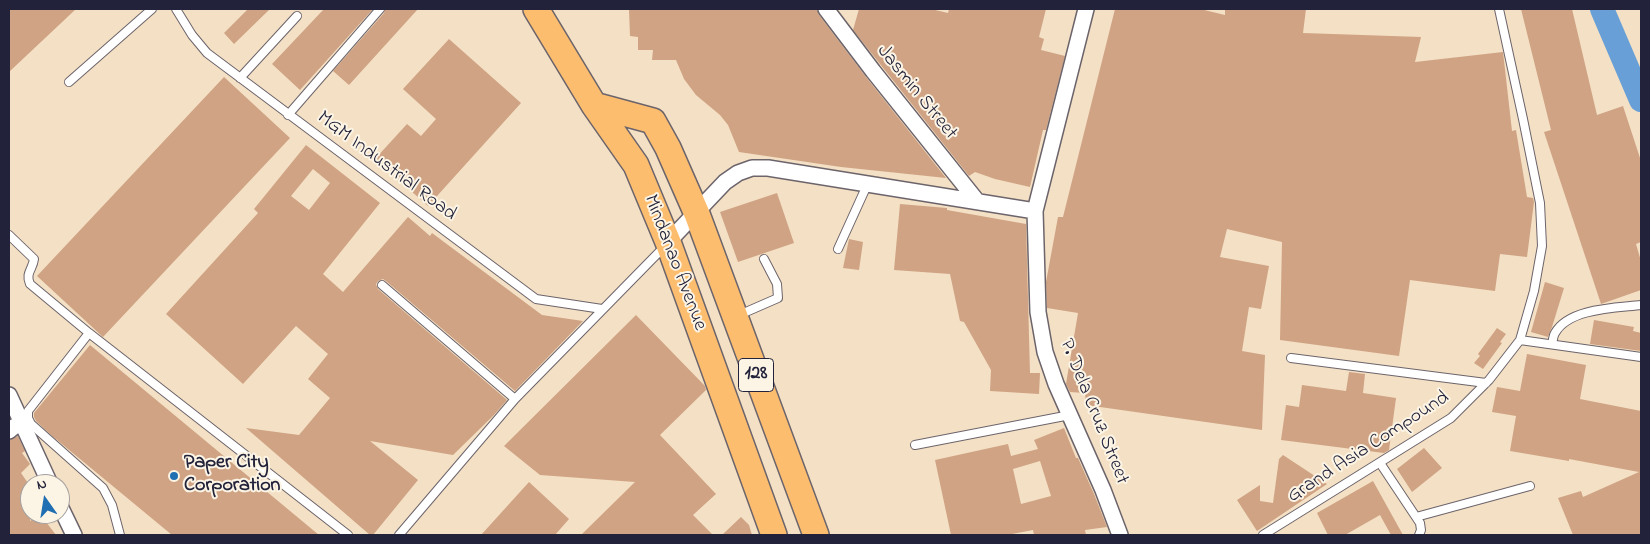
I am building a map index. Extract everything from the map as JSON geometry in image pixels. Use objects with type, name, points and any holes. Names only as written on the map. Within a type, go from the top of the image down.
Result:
[{"type":"main road","name":"Mindanao Avenue","points":[[536,9],[594,105],[636,165],[668,242],[774,535]]},
{"type":"main road","name":"Mindanao Avenue","points":[[594,105],[653,121],[668,148],[696,214],[816,535]]},
{"type":"main road","points":[[734,424],[769,411]]},
{"type":"street","name":"Jasmin Street","points":[[826,9],[873,71],[977,200]]},
{"type":"street","name":"P. Dela Cruz Street","points":[[1086,9],[1035,211],[1038,312],[1044,352],[1103,490],[1120,535]]},
{"type":"street","points":[[668,242],[726,182],[738,173],[752,168],[768,168],[977,200],[1035,211]]},
{"type":"street","points":[[11,403],[14,427],[44,474]]},
{"type":"lane","points":[[69,82],[152,9]]},
{"type":"lane","name":"MGM Industrial Road","points":[[176,9],[192,35],[207,53],[536,299],[602,309]]},
{"type":"lane","points":[[288,115],[380,9]]},
{"type":"lane","name":"Grand Asia Compound","points":[[1263,535],[1452,418],[1486,383],[1520,340],[1534,291],[1542,246],[1540,203],[1524,119],[1499,9]]},
{"type":"lane","points":[[240,78],[297,16]]},
{"type":"lane","points":[[838,249],[868,184]]},
{"type":"lane","points":[[9,235],[34,259],[27,278],[30,284],[89,333],[348,535]]},
{"type":"lane","points":[[399,535],[514,399],[668,242]]},
{"type":"lane","points":[[735,317],[778,298],[777,284],[764,259]]},
{"type":"lane","points":[[382,285],[514,399]]},
{"type":"lane","points":[[1552,344],[1554,334],[1566,320],[1581,314],[1641,305]]},
{"type":"lane","points":[[89,333],[28,411],[28,418],[31,424],[103,488],[112,505],[120,535]]},
{"type":"lane","points":[[1520,340],[1641,357]]},
{"type":"lane","points":[[1290,358],[1486,383]]},
{"type":"lane","points":[[915,445],[1071,415]]},
{"type":"lane","points":[[1380,463],[1420,522],[1421,530],[1419,535]]},
{"type":"lane","points":[[1416,517],[1530,486]]},
{"type":"building","points":[[9,9],[76,9],[9,72]]},
{"type":"building","points":[[248,9],[270,9],[234,44],[224,33]]},
{"type":"building","points":[[324,9],[373,9],[300,90],[272,64]]},
{"type":"building","points":[[385,9],[418,9],[349,85],[333,71],[384,13]]},
{"type":"building","points":[[629,9],[817,9],[819,15],[866,77],[946,178],[841,167],[739,152],[728,125],[720,115],[696,95],[684,79],[676,60],[652,60],[653,50],[638,50],[638,37],[630,36]]},
{"type":"building","points":[[859,9],[931,9],[948,13],[949,9],[1046,9],[1039,37],[1044,39],[1041,50],[1065,56],[1046,130],[1043,130],[1030,187],[975,172],[969,176],[853,30]]},
{"type":"building","points":[[1115,9],[1200,9],[1225,15],[1225,9],[1306,9],[1303,33],[1421,37],[1415,62],[1503,52],[1512,131],[1516,130],[1527,197],[1533,198],[1534,202],[1527,257],[1500,254],[1495,291],[1410,280],[1399,356],[1280,340],[1282,242],[1227,229],[1220,257],[1269,266],[1261,309],[1249,307],[1242,351],[1265,355],[1262,430],[1086,405],[1085,393],[1070,392],[1066,384],[1078,313],[1047,308],[1046,282],[1058,217],[1063,217]]},
{"type":"building","points":[[1521,9],[1572,9],[1597,115],[1623,106],[1641,161],[1641,242],[1636,244],[1641,261],[1641,290],[1601,304],[1544,132],[1551,130]]},
{"type":"building","points":[[449,39],[521,103],[428,206],[375,159],[407,124],[421,136],[436,119],[403,89]]},
{"type":"building","points":[[224,77],[290,138],[103,337],[37,276]]},
{"type":"building","points":[[306,145],[380,203],[323,274],[343,292],[408,217],[430,236],[432,233],[542,315],[583,321],[515,391],[386,281],[383,279],[378,281],[376,284],[378,289],[507,400],[453,455],[370,441],[418,480],[373,535],[370,535],[246,428],[299,435],[330,398],[308,379],[328,354],[296,326],[243,384],[166,314],[258,213],[254,209]],"holes":[[[313,169],[330,183],[309,210],[291,196]]]},
{"type":"building","points":[[777,193],[794,243],[738,262],[720,212]]},
{"type":"building","points":[[900,204],[947,208],[947,210],[1026,224],[1030,373],[1040,373],[1039,394],[990,391],[991,370],[964,322],[960,321],[950,274],[894,270]]},
{"type":"building","points":[[849,239],[863,242],[859,270],[843,268]]},
{"type":"building","points":[[1545,282],[1564,288],[1548,337],[1531,332]]},
{"type":"building","points":[[636,315],[705,386],[706,390],[660,435],[716,494],[693,515],[713,535],[581,535],[635,482],[540,475],[504,446]]},
{"type":"building","points":[[1594,320],[1634,327],[1633,331],[1641,333],[1641,351],[1590,344]]},
{"type":"building","points":[[1497,328],[1506,334],[1500,342],[1502,343],[1483,369],[1474,363],[1480,356],[1478,354]]},
{"type":"building","name":"Paper City Corporation","points":[[90,345],[319,535],[172,535],[51,435],[36,421],[34,413]]},
{"type":"building","points":[[1527,354],[1586,365],[1580,399],[1641,411],[1641,535],[1573,535],[1558,498],[1581,491],[1583,497],[1639,472],[1569,459],[1569,461],[1510,451],[1516,416],[1492,412],[1497,387],[1520,391]]},
{"type":"building","points":[[1349,372],[1365,374],[1363,393],[1396,398],[1389,450],[1384,453],[1281,440],[1286,405],[1299,407],[1302,385],[1346,391]]},
{"type":"building","points":[[1064,428],[1107,527],[1085,530],[1086,535],[1034,535],[1033,530],[1007,535],[951,535],[935,460],[1008,444],[1011,456],[1038,449],[1034,440]],"holes":[[[1040,461],[1051,496],[1021,504],[1013,469]]]},
{"type":"building","points":[[18,436],[25,451],[22,453],[30,464],[20,474],[20,524],[48,524],[56,535],[9,535],[9,440]]},
{"type":"building","points":[[1424,448],[1442,468],[1412,492],[1397,469]]},
{"type":"building","points":[[1283,455],[1327,484],[1257,531],[1237,500],[1260,485],[1260,501],[1273,503],[1279,459]]},
{"type":"building","points":[[1373,481],[1403,535],[1391,535],[1380,515],[1345,535],[1328,535],[1317,513]]},
{"type":"building","points":[[529,482],[569,519],[555,535],[481,535]]},
{"type":"building","points":[[741,517],[749,525],[752,535],[722,535]]},
{"type":"waterway","points":[[1602,9],[1641,100]]},
{"type":"place","name":"Paper City Corporation","points":[[174,476]]}]
